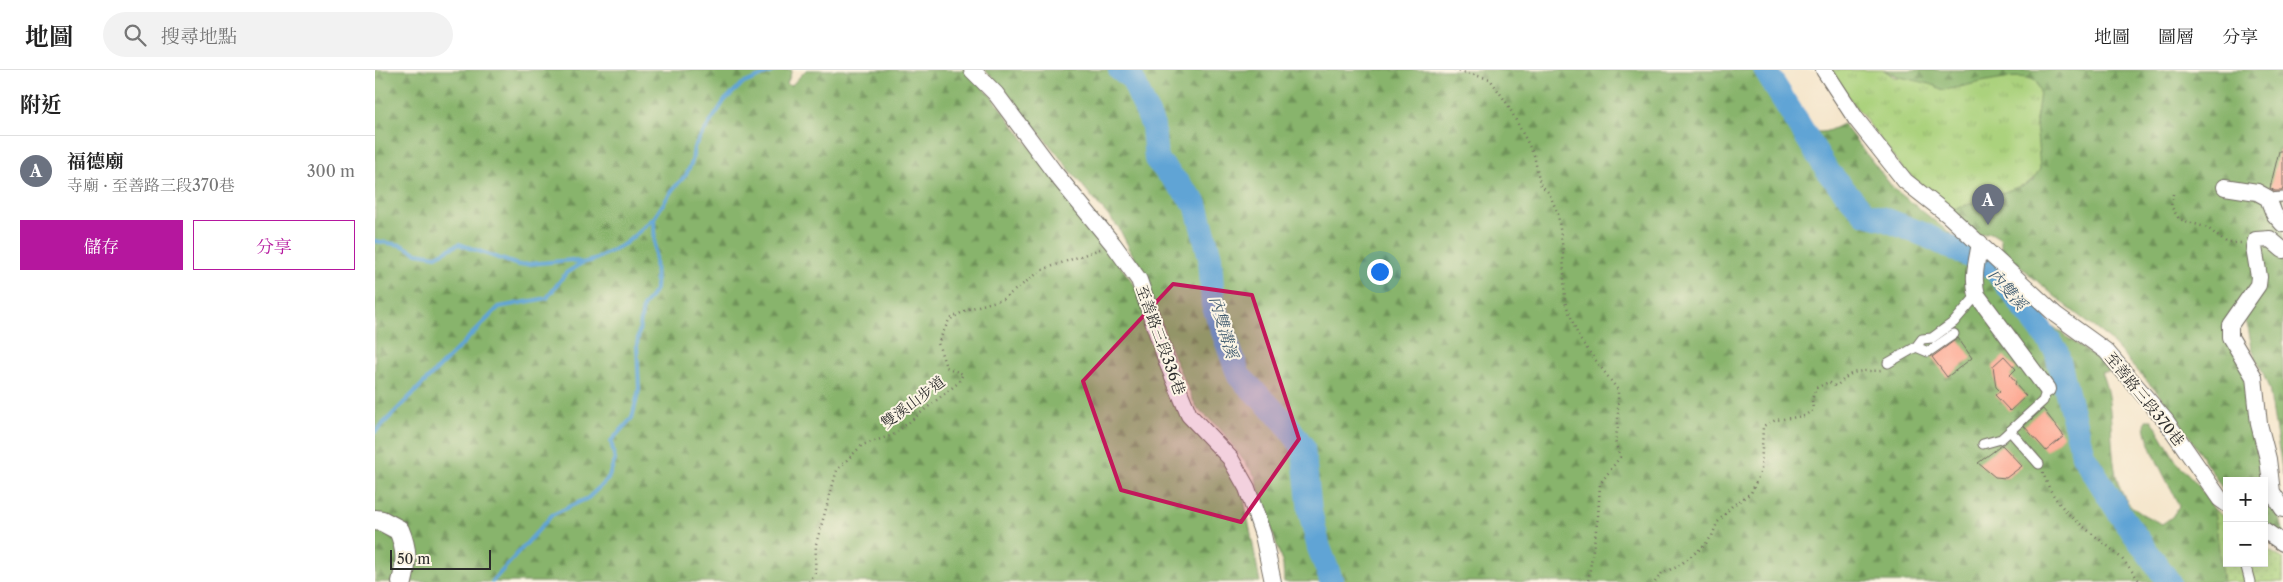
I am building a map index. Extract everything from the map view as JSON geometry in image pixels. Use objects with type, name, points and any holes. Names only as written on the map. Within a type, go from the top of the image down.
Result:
[{"type":"street","name":"至善路三段336巷","points":[[972,70],[996,94],[1054,172],[1113,244],[1139,280],[1167,362],[1189,415],[1230,458],[1247,488],[1263,535],[1273,582]]},
{"type":"street","name":"至善路三段370巷","points":[[1824,70],[1856,119],[1905,181],[1980,243],[2056,315],[2106,351],[2166,422],[2223,501]]},
{"type":"street","points":[[2225,186],[2278,198],[2274,214],[2283,224]]},
{"type":"street","points":[[2283,250],[2269,239],[2256,240],[2254,247],[2259,277],[2258,285],[2230,325],[2230,337],[2254,377],[2259,424],[2268,459],[2271,485],[2283,509]]},
{"type":"street","points":[[1980,243],[1974,276],[1977,295],[2047,389]]},
{"type":"street","points":[[375,520],[383,521],[399,530],[407,555],[402,582]]},
{"type":"street","points":[[2268,533],[2283,543]]},
{"type":"lane","points":[[1889,363],[1916,347],[1922,340],[1932,338],[1954,322],[1977,295]]},
{"type":"lane","points":[[1916,347],[1928,352],[1954,334]]},
{"type":"lane","points":[[1983,444],[2001,440],[2043,401],[2047,389]]},
{"type":"lane","points":[[2010,432],[2039,464]]},
{"type":"lane","points":[[2246,567],[2250,582]]},
{"type":"path","points":[[1454,70],[1489,79],[1508,105],[1534,155],[1540,184],[1549,192],[1558,214],[1563,250],[1565,302],[1579,338],[1617,390],[1618,426],[1615,441],[1620,457],[1600,484],[1598,517],[1588,582]]},
{"type":"path","points":[[2173,194],[2171,206],[2179,219],[2208,228],[2226,243],[2239,242],[2254,247]]},
{"type":"path","name":"雙溪山步道","points":[[809,582],[815,573],[816,544],[837,470],[862,446],[893,435],[958,383],[963,374],[946,367],[938,343],[949,320],[968,309],[1003,299],[1042,270],[1113,244]]},
{"type":"path","points":[[1655,582],[1663,573],[1677,567],[1704,546],[1712,536],[1717,523],[1732,506],[1751,493],[1761,472],[1763,426],[1776,420],[1804,416],[1809,413],[1813,410],[1812,399],[1816,388],[1829,382],[1835,386],[1849,375],[1865,370],[1884,370],[1889,363]]},
{"type":"path","points":[[2039,464],[2043,469],[2047,487],[2066,513],[2121,558],[2140,582]]},
{"type":"highlighted area","points":[[1173,284],[1252,295],[1299,439],[1241,522],[1121,490],[1083,381]]},
{"type":"green space","points":[[375,70],[792,70],[787,84],[791,86],[806,70],[966,70],[992,97],[1134,284],[1160,358],[1242,488],[1260,582],[375,582]]},
{"type":"green space","points":[[985,70],[1770,70],[1782,100],[1793,119],[1810,131],[1821,132],[1843,124],[1893,188],[1997,270],[2040,317],[2097,359],[2109,372],[2101,372],[2109,403],[2113,452],[2118,483],[2124,497],[2131,506],[2162,524],[2172,517],[2179,506],[2148,437],[2145,427],[2146,420],[2152,420],[2176,461],[2198,485],[2214,509],[2223,582],[1284,582],[1283,565],[1255,476],[1221,430],[1196,407],[1173,356],[1146,281],[1119,228],[1007,92]]},
{"type":"green space","points":[[1828,70],[1884,70],[1894,77],[1910,78],[1933,84],[1943,90],[2001,77],[2024,76],[2033,78],[2040,86],[2036,120],[2041,151],[2039,172],[2024,185],[1951,211],[1903,169]]},
{"type":"green space","points":[[1884,70],[2283,70],[2283,475],[2269,388],[2252,348],[2248,327],[2241,311],[2230,312],[2248,383],[2255,445],[2263,477],[2223,477],[2223,490],[2173,410],[2109,339],[2065,305],[2001,250],[2001,239],[1991,233],[1979,235],[1951,211],[2033,180],[2040,169],[2036,122],[2040,92],[2036,81],[2027,78],[2004,78],[1943,90],[1936,86],[1891,74]]},
{"type":"green space","points":[[2268,490],[2279,515],[2283,536],[2268,527]]},
{"type":"green space","points":[[2214,509],[2223,517],[2223,567],[2268,567],[2268,550],[2283,559],[2283,582],[2223,582]]},
{"type":"building","points":[[2279,151],[2283,151],[2283,188],[2282,191],[2275,191],[2270,188]]},
{"type":"building","points":[[1958,338],[1972,358],[1947,377],[1932,357]]},
{"type":"building","points":[[2004,356],[2016,369],[2010,375],[2026,396],[2010,411],[1995,395],[2000,391],[1996,387],[1993,366]]},
{"type":"building","points":[[2043,409],[2064,436],[2046,451],[2024,426]]},
{"type":"building","points":[[2002,445],[2022,466],[2006,478],[1995,477],[1978,463]]},
{"type":"waterway","points":[[375,432],[499,307],[547,298],[566,273],[582,263],[594,260],[626,243],[654,218],[673,189],[686,175],[692,162],[694,147],[725,100],[742,84],[776,70]]},
{"type":"waterway","name":"內雙溝溪","points":[[1120,70],[1132,78],[1153,126],[1156,159],[1196,204],[1210,257],[1213,304],[1239,376],[1285,422],[1303,447],[1310,511],[1319,548],[1332,582]]},
{"type":"waterway","name":"內雙溪","points":[[1765,70],[1829,173],[1865,214],[1884,219],[1925,235],[1994,268],[2056,350],[2083,455],[2122,517],[2169,582]]},
{"type":"waterway","points":[[492,582],[552,515],[588,498],[608,479],[615,460],[611,441],[632,418],[639,390],[637,344],[643,307],[656,289],[654,218]]},
{"type":"waterway","points":[[375,241],[401,245],[417,253],[436,256],[459,244],[518,265],[572,260],[582,263]]},
{"type":"place","name":"福德廟","points":[[1988,225]]}]
